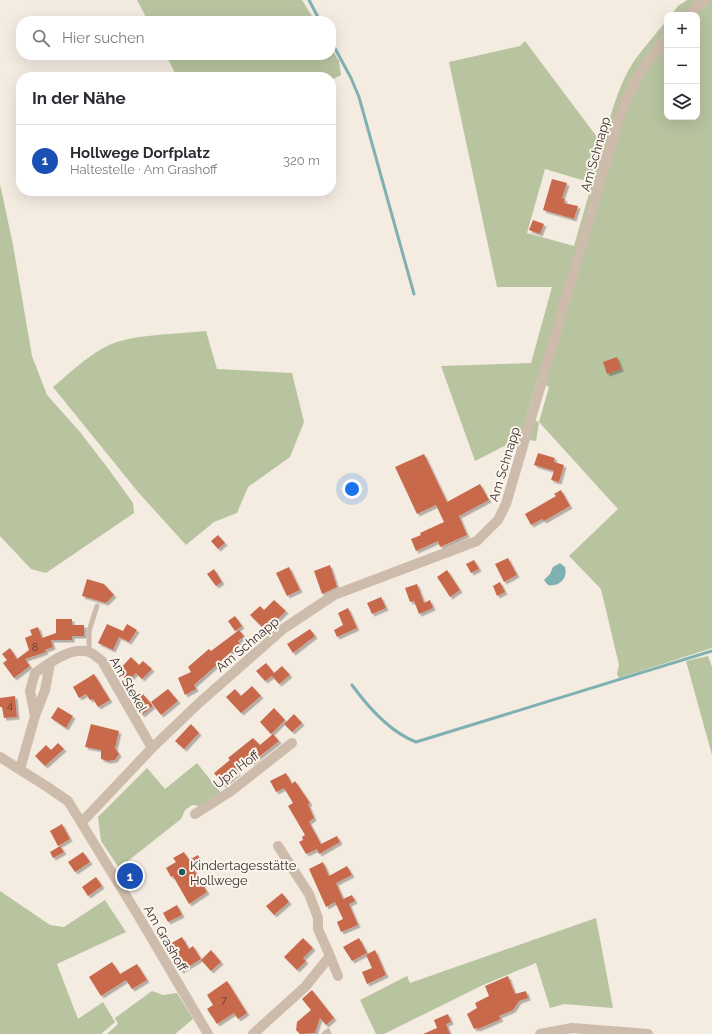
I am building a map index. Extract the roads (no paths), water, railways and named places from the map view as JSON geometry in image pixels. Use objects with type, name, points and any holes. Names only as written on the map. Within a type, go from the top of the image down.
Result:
[{"type":"street","points":[[691,12],[704,0]]},
{"type":"street","name":"Am Schnapp","points":[[82,822],[152,748],[205,698],[283,629],[334,595],[477,541],[498,520],[506,504],[619,118],[634,81],[653,54],[664,42]]},
{"type":"street","points":[[35,716],[31,699],[31,683],[35,673],[50,663],[76,651],[89,652]]},
{"type":"street","name":"Am Stekel","points":[[89,652],[102,661],[152,748]]},
{"type":"street","points":[[20,769],[35,716],[45,690],[50,663]]},
{"type":"street","name":"Upn Hoff","points":[[195,814],[231,790],[292,743]]},
{"type":"street","name":"Am Grashoff","points":[[0,757],[68,802],[82,822],[207,1034]]},
{"type":"street","points":[[278,846],[308,894],[318,918],[318,929],[338,976]]},
{"type":"street","points":[[253,1034],[304,987],[330,956]]},
{"type":"street","points":[[540,1034],[572,1028],[584,1028],[648,1034]]},
{"type":"lane","points":[[89,652],[89,631],[97,606]]},
{"type":"lane","points":[[324,1034],[328,1031],[329,1034]]},
{"type":"water","points":[[560,563],[565,567],[566,571],[564,578],[556,585],[548,585],[544,580],[550,574],[553,567]]},
{"type":"waterway","points":[[309,0],[317,16]]},
{"type":"waterway","points":[[336,50],[351,78],[359,97],[414,294]]},
{"type":"waterway","points":[[352,685],[380,718],[397,732],[416,742],[712,651]]},
{"type":"place","name":"Kindertagesstätte Hollwege","points":[[182,872]]},
{"type":"place","name":"Hollwege Dorfplatz","points":[[130,876]]}]
